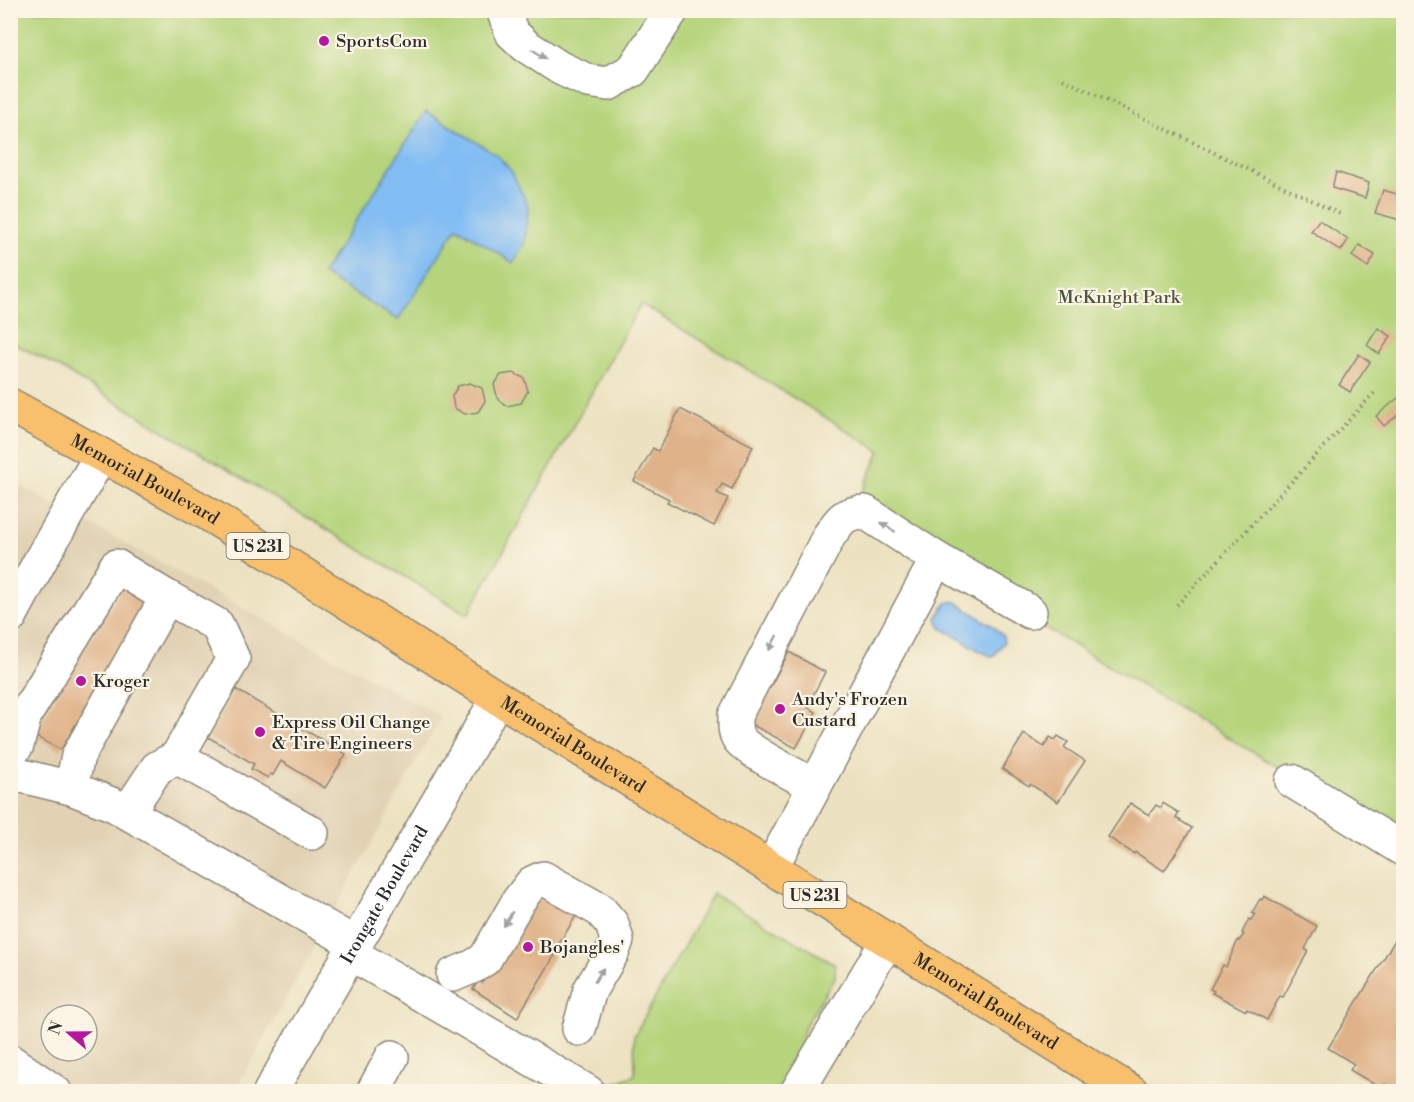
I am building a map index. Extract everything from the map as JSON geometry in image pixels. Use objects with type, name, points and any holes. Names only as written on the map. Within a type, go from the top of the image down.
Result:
[{"type":"main road","name":"Memorial Boulevard","points":[[10,405],[205,512],[498,698],[1132,1092]]},
{"type":"street","points":[[503,10],[512,33],[526,46],[560,68],[588,81],[608,84],[633,70],[666,20]]},
{"type":"street","points":[[10,617],[101,455]]},
{"type":"street","points":[[815,786],[753,750],[739,739],[735,728],[735,716],[829,536],[841,518],[855,512],[865,512],[937,559],[1030,612]]},
{"type":"street","points":[[771,868],[937,559]]},
{"type":"street","points":[[10,754],[17,745],[26,715],[116,566],[216,625],[233,659],[177,757],[157,768],[127,813]]},
{"type":"street","points":[[71,788],[78,756],[167,597]]},
{"type":"street","name":"Irongate Boulevard","points":[[270,1092],[498,698]]},
{"type":"street","points":[[177,757],[312,832]]},
{"type":"street","points":[[10,773],[71,788],[114,805],[588,1092]]},
{"type":"street","points":[[1292,781],[1404,850]]},
{"type":"street","points":[[453,975],[484,959],[519,900],[532,883],[543,878],[600,910],[612,924],[617,940],[612,954],[590,990],[579,1029]]},
{"type":"street","points":[[797,1092],[888,940]]},
{"type":"street","points":[[373,1092],[392,1057]]},
{"type":"street","points":[[10,1061],[55,1092]]},
{"type":"path","points":[[1062,79],[1341,214]]},
{"type":"path","points":[[1177,604],[1374,393]]},
{"type":"shaded area","points":[[10,480],[441,717],[235,1091],[11,1091]]},
{"type":"green space","name":"McKnight Park","points":[[10,11],[1403,11],[1403,842],[853,513],[880,451],[641,304],[468,615],[55,365],[11,342]]},
{"type":"green space","points":[[713,894],[835,964],[835,977],[805,1026],[794,1068],[779,1091],[621,1092],[609,1085],[635,1075],[634,1036]]},
{"type":"water","points":[[426,111],[497,155],[512,172],[528,206],[525,242],[513,263],[457,227],[398,320],[322,274]]},
{"type":"water","points":[[954,601],[993,626],[1003,636],[1004,642],[993,657],[941,628],[937,618],[946,603]]},
{"type":"building","points":[[1336,172],[1369,183],[1365,198],[1332,188]]},
{"type":"building","points":[[1383,190],[1404,196],[1404,221],[1375,213]]},
{"type":"building","points":[[1319,220],[1348,240],[1341,251],[1311,231]]},
{"type":"building","points":[[1359,245],[1375,255],[1368,267],[1352,256]]},
{"type":"building","points":[[1378,328],[1391,336],[1379,354],[1367,345]]},
{"type":"building","points":[[1359,354],[1370,362],[1350,392],[1339,385]]},
{"type":"building","points":[[513,373],[524,378],[528,391],[521,403],[507,406],[498,399],[494,385],[501,375]]},
{"type":"building","points":[[470,383],[482,388],[485,401],[478,412],[465,414],[454,408],[452,396],[458,386]]},
{"type":"building","points":[[1404,393],[1404,410],[1384,426],[1376,416]]},
{"type":"building","points":[[680,409],[753,446],[732,489],[722,484],[717,493],[728,498],[714,526],[667,502],[669,499],[634,481],[653,448],[658,451]]},
{"type":"building","points":[[121,589],[146,603],[61,750],[33,735]]},
{"type":"building","points":[[789,652],[825,672],[807,707],[816,712],[796,748],[743,720],[763,683],[770,687]]},
{"type":"building","points":[[235,689],[346,754],[325,788],[281,761],[273,775],[270,774],[268,778],[251,769],[254,764],[208,737]]},
{"type":"building","points":[[1024,734],[1044,747],[1050,737],[1055,740],[1058,736],[1068,742],[1064,747],[1085,761],[1058,802],[1002,769]]},
{"type":"building","points":[[1130,803],[1149,815],[1156,805],[1161,808],[1163,803],[1179,813],[1176,818],[1192,828],[1164,871],[1108,837]]},
{"type":"building","points":[[540,893],[577,914],[517,1018],[473,989],[479,980],[482,983],[496,957]]},
{"type":"building","points":[[1264,896],[1317,926],[1305,949],[1308,951],[1283,997],[1280,996],[1267,1020],[1212,993],[1214,991],[1210,989],[1223,965],[1226,967],[1238,940],[1244,934],[1242,933],[1249,919],[1251,920],[1255,914],[1252,913]]},
{"type":"building","points":[[1402,929],[1404,930],[1404,1092],[1396,1092],[1385,1084],[1382,1089],[1350,1070],[1354,1064],[1328,1048]]},
{"type":"place","name":"SportsCom","points":[[324,41]]},
{"type":"place","name":"Kroger","points":[[81,681]]},
{"type":"place","name":"Andy's Frozen Custard","points":[[780,709]]},
{"type":"place","name":"Express Oil Change & Tire Engineers","points":[[260,732]]},
{"type":"place","name":"Bojangles'","points":[[528,947]]}]
